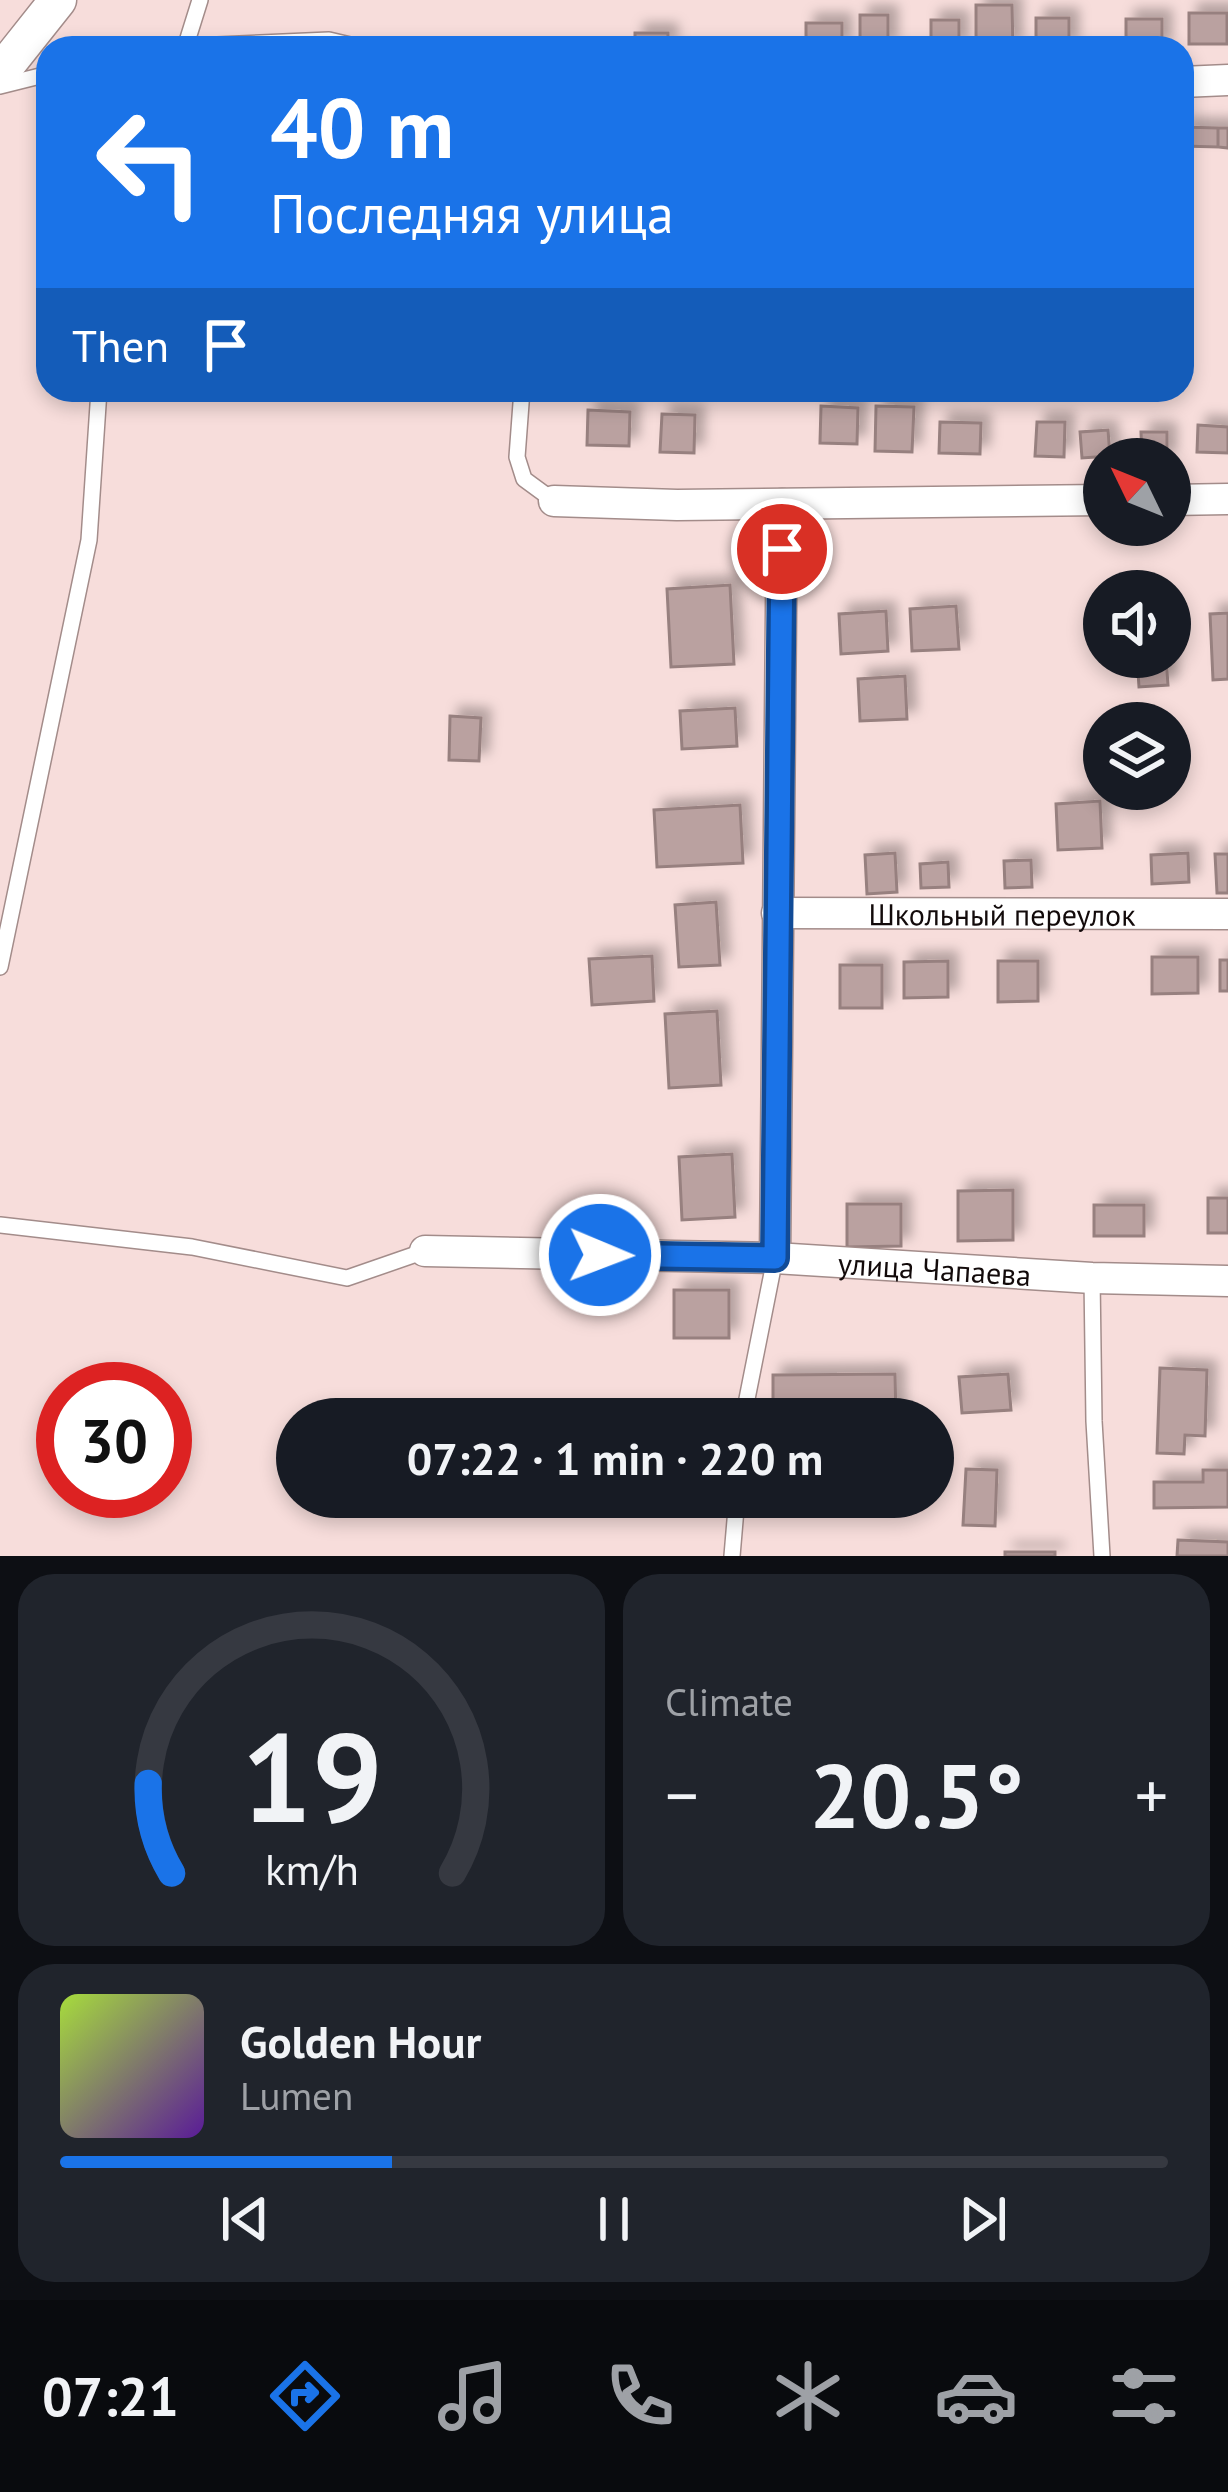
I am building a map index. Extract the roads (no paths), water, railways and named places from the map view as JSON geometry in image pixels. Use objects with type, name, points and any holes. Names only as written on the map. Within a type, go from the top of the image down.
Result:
[{"type":"street","points":[[0,73],[58,0]]},
{"type":"street","points":[[1194,81],[1228,80]]},
{"type":"street","points":[[1191,500],[1228,499]]},
{"type":"street","points":[[554,501],[1083,500]]},
{"type":"street","points":[[775,1258],[782,504]]},
{"type":"street","name":"Школьный переулок","points":[[777,913],[1228,914]]},
{"type":"street","name":"улица Чапаева","points":[[425,1251],[775,1258],[1092,1278],[1228,1281]]},
{"type":"lane","points":[[189,36],[200,0]]},
{"type":"lane","points":[[0,86],[36,77]]},
{"type":"lane","points":[[0,967],[88,540],[98,402]]},
{"type":"lane","points":[[521,402],[517,457],[524,479],[554,501]]},
{"type":"lane","points":[[0,1225],[192,1247],[347,1278],[425,1251]]},
{"type":"lane","points":[[747,1398],[775,1258]]},
{"type":"lane","points":[[1092,1278],[1102,1556]]},
{"type":"lane","points":[[732,1556],[735,1518]]}]
